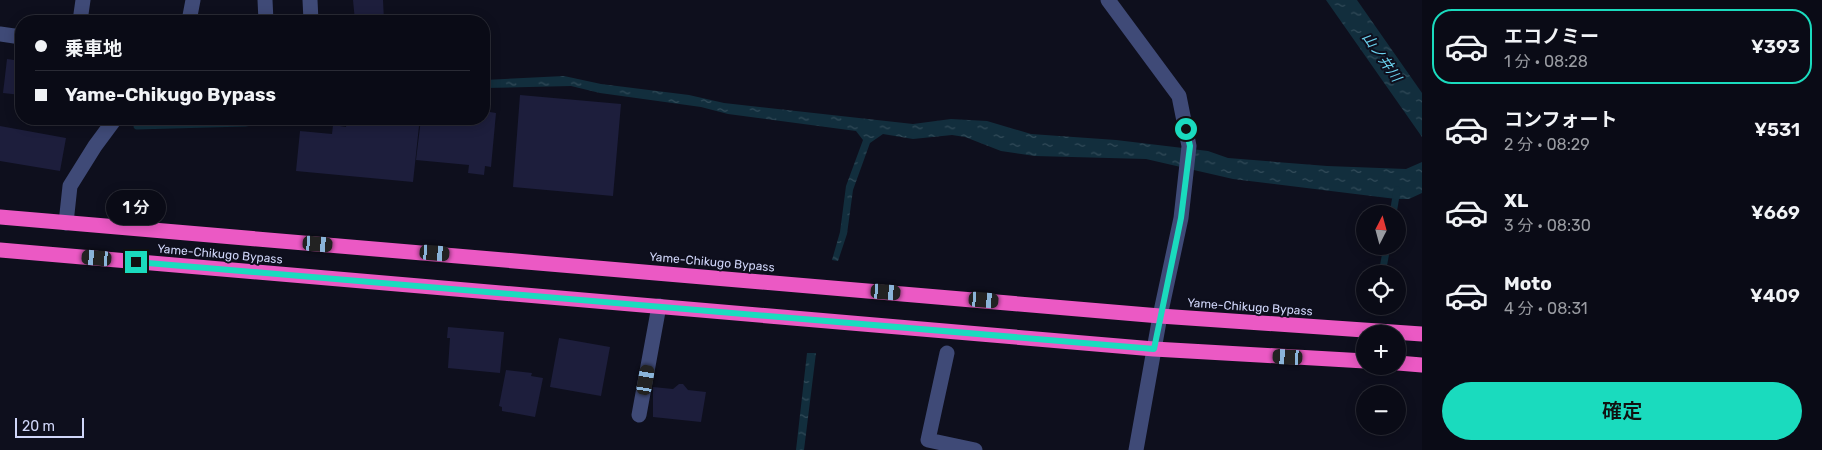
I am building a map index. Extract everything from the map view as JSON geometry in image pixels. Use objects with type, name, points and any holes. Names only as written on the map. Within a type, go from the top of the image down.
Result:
[{"type":"highway","name":"Yame-Chikugo Bypass","points":[[0,217],[1160,316],[1422,334]]},
{"type":"highway","name":"Yame-Chikugo Bypass","points":[[0,250],[1154,349],[1356,360]]},
{"type":"highway","points":[[1406,364],[1422,365]]},
{"type":"street","points":[[81,15],[83,0]]},
{"type":"street","points":[[190,15],[193,0]]},
{"type":"street","points":[[265,0],[266,15]]},
{"type":"street","points":[[310,0],[311,15]]},
{"type":"street","points":[[1108,0],[1179,96],[1190,146],[1181,218],[1160,316],[1136,450]]},
{"type":"street","points":[[0,34],[15,36]]},
{"type":"street","points":[[66,223],[70,186],[111,125]]},
{"type":"street","points":[[639,415],[659,306]]},
{"type":"street","points":[[947,353],[928,440],[975,450]]},
{"type":"water","name":"山ノ井川","points":[[1326,0],[1357,0],[1422,93],[1422,137]]},
{"type":"water","points":[[564,76],[601,84],[689,95],[724,103],[913,124],[951,119],[987,121],[1031,134],[1116,140],[1208,151],[1228,158],[1327,166],[1406,169],[1422,162],[1422,193],[1409,199],[1396,199],[1233,179],[1146,159],[1035,156],[1001,151],[965,137],[952,135],[913,139],[883,134],[870,143],[853,190],[847,234],[838,261],[832,260],[840,232],[846,186],[863,140],[856,131],[728,114],[701,107],[600,93],[571,86],[490,88],[490,80]]},
{"type":"water","points":[[807,353],[816,353],[804,450],[796,450]]},
{"type":"building","points":[[353,0],[383,0],[384,15],[354,15]]},
{"type":"building","points":[[7,59],[15,60],[15,94],[3,93]]},
{"type":"building","points":[[520,95],[621,104],[613,196],[513,187]]},
{"type":"building","points":[[490,112],[496,113],[491,167],[485,166],[484,175],[468,173],[469,165],[416,160],[420,125],[490,125]]},
{"type":"building","points":[[333,125],[346,127],[346,125],[419,126],[413,182],[296,171],[300,131],[332,134]]},
{"type":"building","points":[[0,126],[66,138],[60,171],[0,161]]},
{"type":"building","points":[[448,327],[504,332],[500,373],[448,368],[450,338],[447,338]]},
{"type":"building","points":[[559,338],[610,347],[601,396],[550,387]]},
{"type":"building","points":[[506,370],[532,373],[531,376],[543,378],[535,417],[502,411],[502,407],[499,406]]},
{"type":"building","points":[[679,384],[683,384],[688,390],[706,392],[701,422],[653,417],[653,387],[673,389]]},
{"type":"waterway","points":[[137,126],[173,125]]},
{"type":"waterway","points":[[1394,205],[1397,190]]},
{"type":"waterway","points":[[1384,265],[1385,255]]},
{"type":"route","points":[[136,262],[1154,349],[1181,218],[1190,146],[1186,129]]}]
